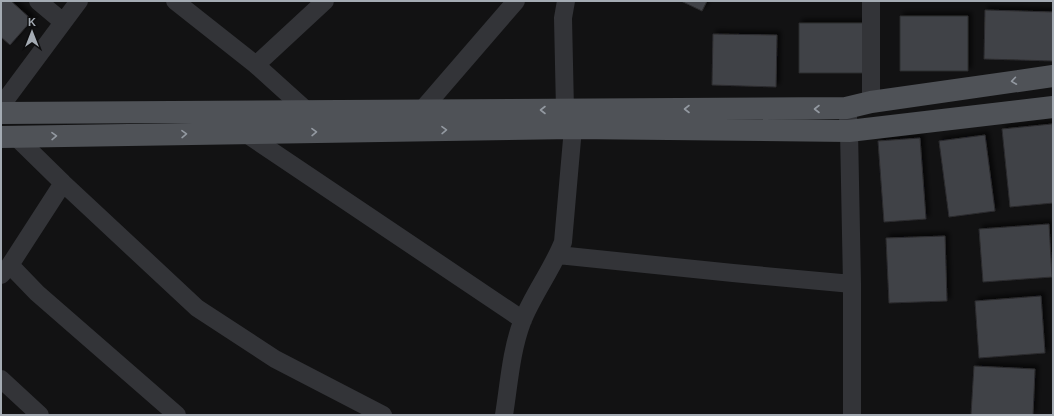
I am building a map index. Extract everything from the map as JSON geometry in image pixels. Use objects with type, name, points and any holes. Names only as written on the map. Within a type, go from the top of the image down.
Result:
[{"type":"main road","points":[[9,137],[245,133],[846,108],[871,102],[1053,76]]},
{"type":"main road","points":[[1,113],[421,111],[849,131],[1053,107]]},
{"type":"street","points":[[38,1],[63,22]]},
{"type":"street","points":[[1,106],[79,1]]},
{"type":"street","points":[[175,1],[256,65],[307,111]]},
{"type":"street","points":[[256,65],[325,1]]},
{"type":"street","points":[[421,111],[516,1]]},
{"type":"street","points":[[504,415],[516,339],[534,297],[558,255],[563,242],[569,119],[562,18],[566,1]]},
{"type":"street","points":[[871,1],[871,102]]},
{"type":"street","points":[[846,108],[849,131],[852,284],[852,415],[847,415]]},
{"type":"street","points":[[245,133],[523,320]]},
{"type":"street","points":[[9,137],[63,183],[197,308],[275,359],[383,415]]},
{"type":"street","points":[[63,183],[6,270],[37,293],[158,408],[177,415]]},
{"type":"street","points":[[558,255],[852,284]]},
{"type":"street","points":[[1,379],[40,415]]},
{"type":"building","points":[[1,1],[11,1],[32,20],[10,45],[1,37]]},
{"type":"building","points":[[681,1],[707,1],[702,11]]},
{"type":"building","points":[[985,10],[1053,12],[1053,61],[984,59]]},
{"type":"building","points":[[900,16],[968,16],[968,71],[900,71]]},
{"type":"building","points":[[799,23],[865,23],[865,73],[799,73]]},
{"type":"building","points":[[713,34],[777,35],[776,87],[712,85]]},
{"type":"building","points":[[1052,124],[1053,203],[1010,207],[1002,129]]},
{"type":"building","points":[[985,135],[995,211],[949,217],[939,141]]},
{"type":"building","points":[[920,138],[926,219],[884,222],[878,141]]},
{"type":"building","points":[[1049,224],[1052,277],[983,282],[979,229]]},
{"type":"building","points":[[945,236],[947,301],[889,303],[886,238]]},
{"type":"building","points":[[1041,296],[1045,353],[979,358],[975,301]]},
{"type":"building","points":[[974,366],[1035,369],[1033,415],[971,415]]}]
